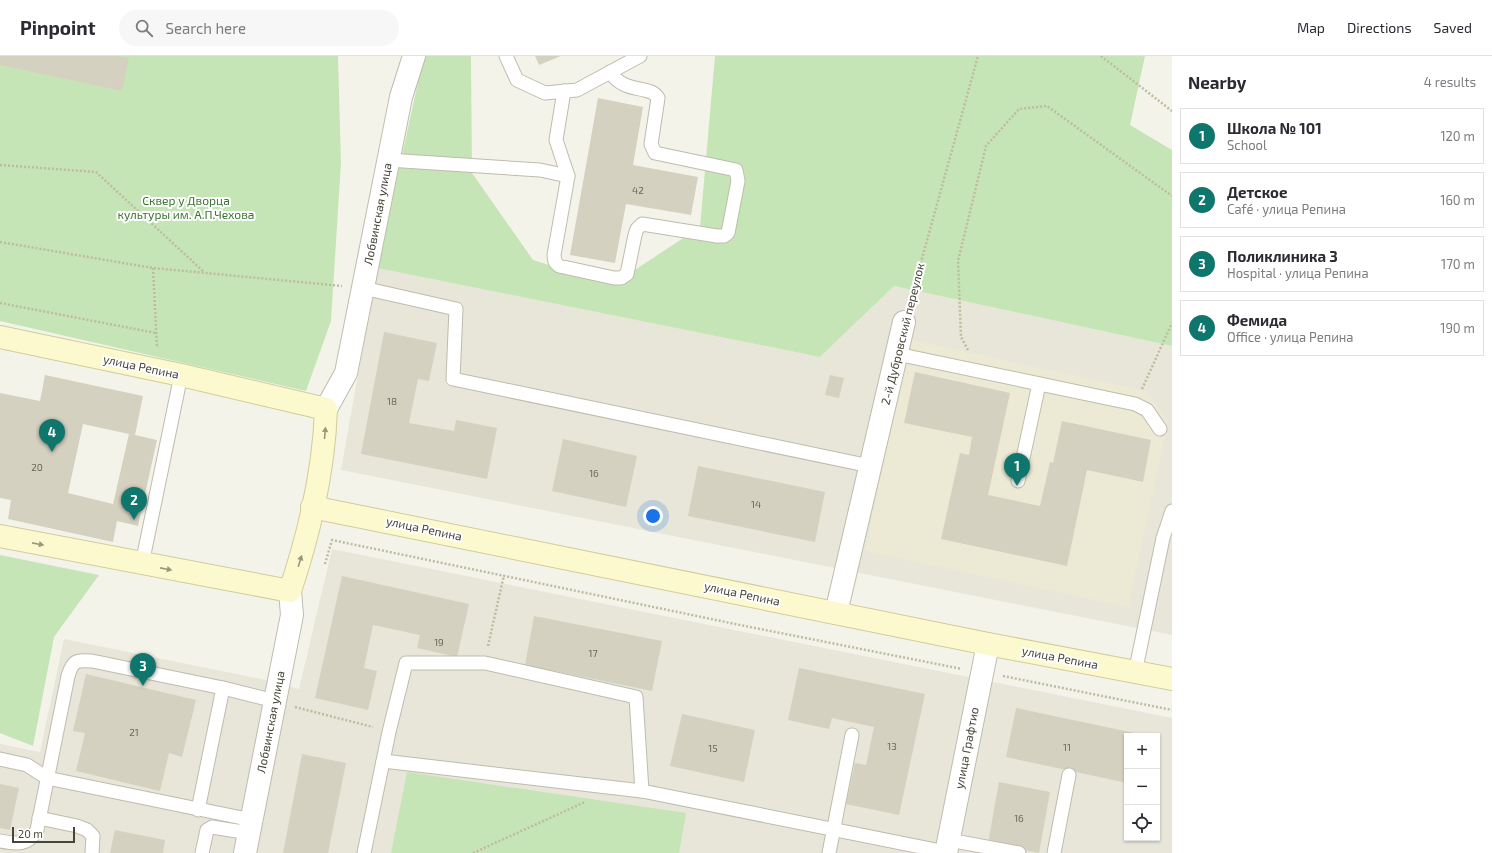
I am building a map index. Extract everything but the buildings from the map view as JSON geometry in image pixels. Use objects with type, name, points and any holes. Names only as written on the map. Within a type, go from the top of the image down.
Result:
[{"type":"main road","name":"улица Репина","points":[[0,337],[181,375],[326,409]]},
{"type":"main road","points":[[0,536],[290,591],[301,557],[312,507],[324,438],[326,409]]},
{"type":"main road","name":"улица Репина","points":[[312,507],[1172,680]]},
{"type":"street","name":"Лобвинская улица","points":[[326,409],[346,373],[401,97],[414,56]]},
{"type":"street","name":"2-й Дубровский переулок","points":[[836,613],[904,322]]},
{"type":"street","name":"Лобвинская улица","points":[[248,835],[292,615],[290,591]]},
{"type":"street","name":"улица Графтио","points":[[947,848],[988,644]]},
{"type":"lane","points":[[506,56],[517,80],[545,92],[577,90],[640,56]]},
{"type":"lane","points":[[564,91],[556,140],[568,176],[554,256],[555,262],[559,266],[567,269],[621,278],[627,274],[635,234],[637,228],[642,224],[651,224],[724,236],[730,228],[738,181],[736,170],[655,153],[651,144],[658,98],[656,94],[620,84],[610,72]]},
{"type":"lane","points":[[388,160],[540,170],[568,176]]},
{"type":"lane","points":[[363,288],[456,309],[453,379],[870,466]]},
{"type":"lane","points":[[897,354],[1135,404],[1147,410],[1160,429]]},
{"type":"lane","points":[[142,564],[181,375]]},
{"type":"lane","points":[[1018,481],[1039,384]]},
{"type":"lane","points":[[1135,672],[1169,530],[1172,511]]},
{"type":"lane","points":[[0,841],[12,843],[26,842],[33,837],[39,818],[68,676],[72,665],[79,660],[92,661],[223,688],[275,701]]},
{"type":"lane","points":[[364,853],[389,732],[406,663],[485,663],[636,697],[642,791]]},
{"type":"lane","points":[[198,810],[223,688]]},
{"type":"lane","points":[[829,853],[852,735]]},
{"type":"lane","points":[[0,759],[27,765],[47,778],[198,810],[248,835]]},
{"type":"lane","points":[[383,760],[642,791],[834,830],[947,848],[1019,853]]},
{"type":"lane","points":[[1054,853],[1069,775]]},
{"type":"lane","points":[[39,818],[87,830],[93,836],[92,853]]},
{"type":"lane","points":[[202,853],[207,830],[212,827],[248,835]]},
{"type":"path","name":"2-й Дубровский переулок","points":[[904,322],[978,56]]},
{"type":"path","points":[[1100,56],[1172,111]]},
{"type":"path","points":[[979,371],[961,337],[958,261],[986,146],[1019,109],[1047,106],[1172,196]]},
{"type":"path","points":[[0,165],[96,172],[204,272]]},
{"type":"path","points":[[0,242],[153,268],[363,288]]},
{"type":"path","points":[[153,268],[157,353]]},
{"type":"path","points":[[0,302],[156,333]]},
{"type":"path","points":[[1135,404],[1172,323]]},
{"type":"path","points":[[325,564],[332,540],[740,625],[1172,710]]},
{"type":"path","points":[[485,663],[504,575]]},
{"type":"path","points":[[275,701],[389,732]]},
{"type":"path","points":[[473,853],[617,788]]},
{"type":"shaded area","points":[[377,268],[820,357],[894,286],[1172,346],[1172,635],[341,470]]},
{"type":"shaded area","points":[[910,340],[1146,391],[1168,421],[1128,607],[865,551]]},
{"type":"shaded area","points":[[332,549],[1172,718],[1172,853],[0,853],[0,744],[40,752],[64,639],[271,681],[299,689]]},
{"type":"green space","name":"Сквер у Дворца культуры им. А.П.Чехова","points":[[0,56],[338,56],[341,163],[331,321],[306,391],[0,321]]},
{"type":"green space","points":[[426,56],[471,56],[472,173],[533,260],[612,285],[700,227],[715,56],[1145,56],[1130,125],[1172,150],[1172,346],[894,286],[820,357],[377,268],[423,60]]},
{"type":"green space","points":[[0,555],[99,575],[54,637],[33,746],[0,733]]},
{"type":"green space","points":[[407,772],[686,813],[679,853],[391,853]]},
{"type":"place","name":"Фемида","points":[[52,452]]},
{"type":"place","name":"Школа № 101","points":[[1017,486]]},
{"type":"place","name":"Детское","points":[[134,520]]},
{"type":"place","name":"Поликлиника 3","points":[[143,686]]}]
